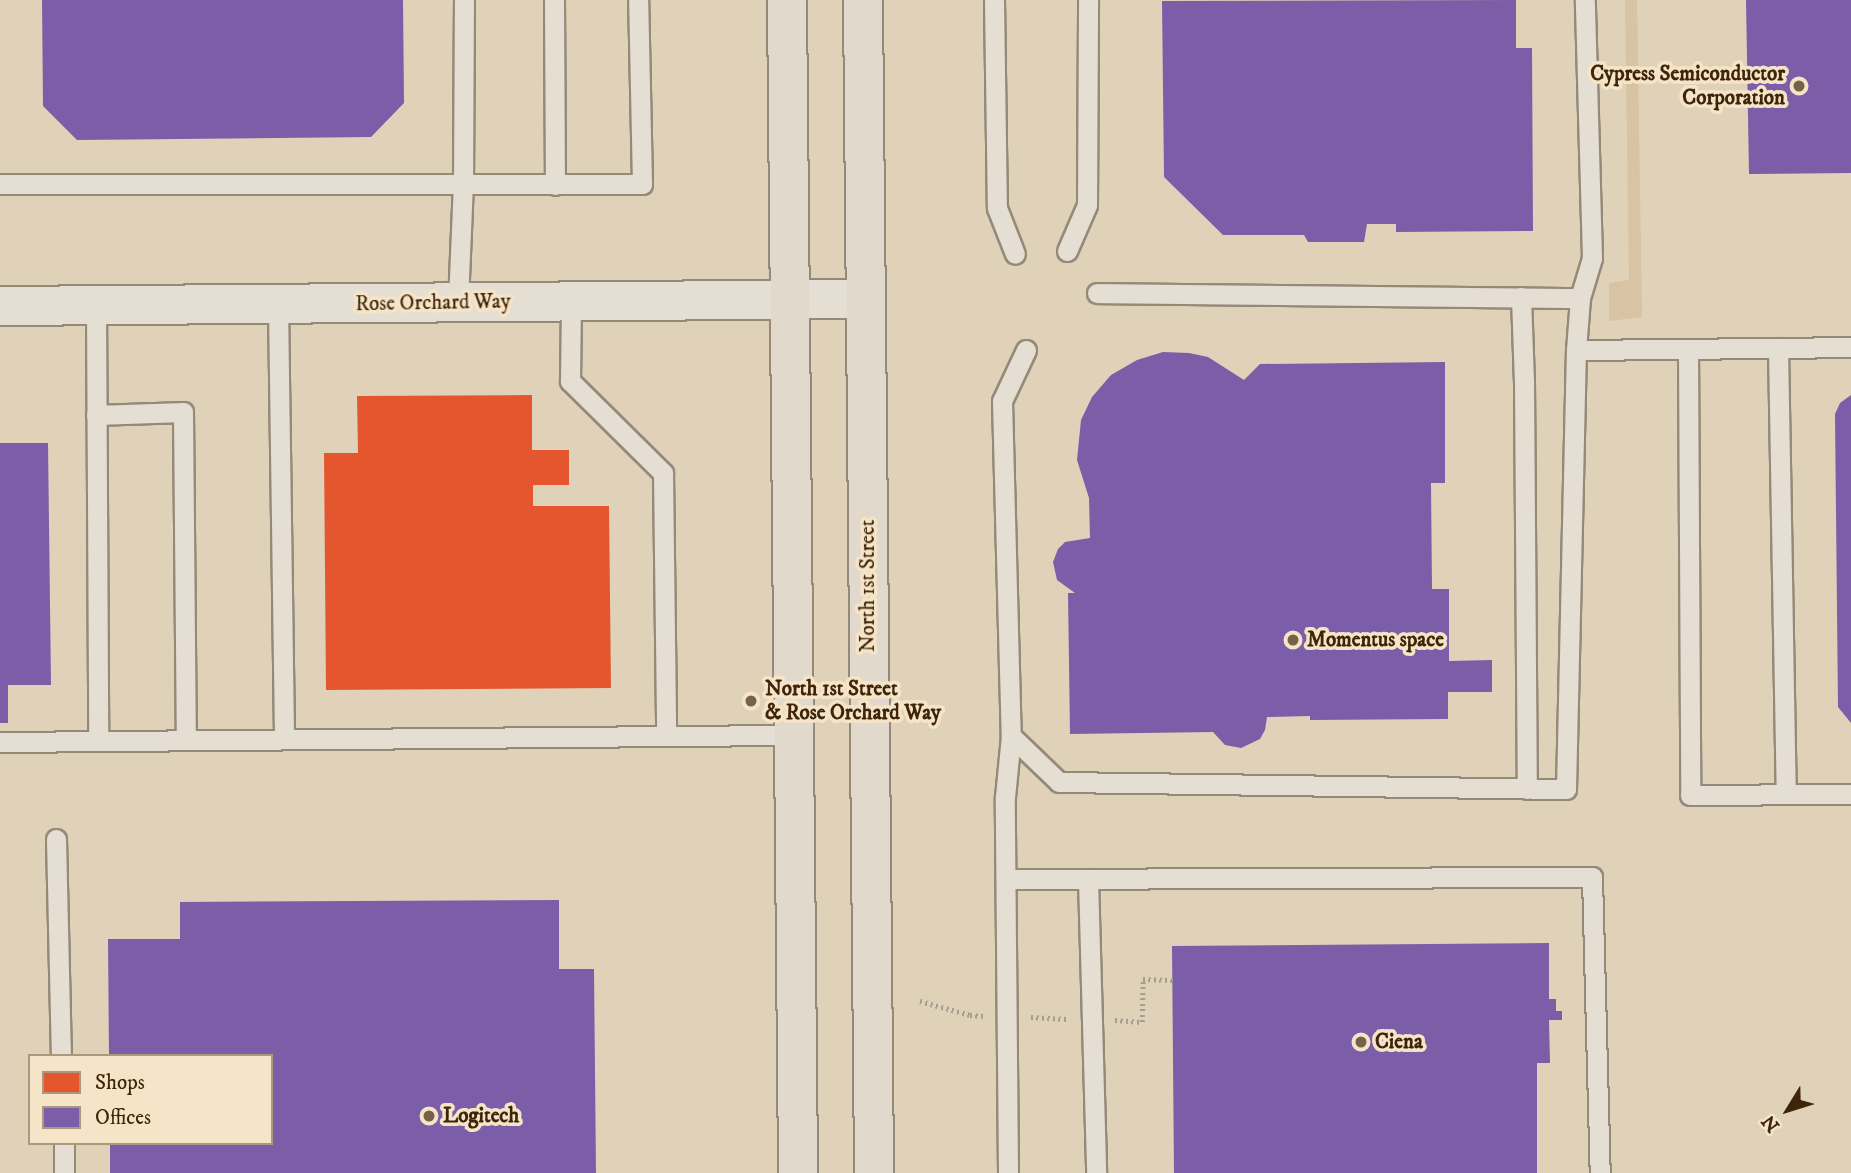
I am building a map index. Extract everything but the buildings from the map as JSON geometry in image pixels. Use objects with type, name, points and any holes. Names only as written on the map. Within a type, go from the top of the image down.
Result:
[{"type":"main road","points":[[787,0],[798,1173]]},
{"type":"main road","name":"North 1st Street","points":[[863,0],[874,1173]]},
{"type":"street","name":"Rose Orchard Way","points":[[0,306],[866,299]]},
{"type":"lane","points":[[458,302],[463,185],[464,0]]},
{"type":"lane","points":[[554,0],[555,185]]},
{"type":"lane","points":[[0,184],[642,184],[638,0]]},
{"type":"lane","points":[[994,0],[997,208],[1015,254]]},
{"type":"lane","points":[[1067,251],[1087,205],[1088,0]]},
{"type":"lane","points":[[1011,736],[1059,782],[1566,789],[1576,351],[1580,298],[1592,258],[1585,0]]},
{"type":"lane","points":[[1097,293],[1580,298]]},
{"type":"lane","points":[[1521,297],[1527,789]]},
{"type":"lane","points":[[571,302],[570,381],[663,473],[666,736]]},
{"type":"lane","points":[[278,305],[284,739]]},
{"type":"lane","points":[[96,306],[98,741]]},
{"type":"lane","points":[[1576,351],[1851,347]]},
{"type":"lane","points":[[1777,348],[1786,794]]},
{"type":"lane","points":[[1688,349],[1690,795],[1851,794]]},
{"type":"lane","points":[[1008,1173],[1005,797],[1011,736],[1002,401],[1026,351]]},
{"type":"lane","points":[[96,415],[183,412],[186,740]]},
{"type":"lane","points":[[0,742],[794,735]]},
{"type":"lane","points":[[56,839],[61,1054]]},
{"type":"lane","points":[[1006,879],[1592,877],[1600,1173]]},
{"type":"lane","points":[[1088,879],[1096,1173]]},
{"type":"lane","points":[[64,1145],[64,1173]]},
{"type":"path","points":[[920,1001],[970,1015],[1142,1021],[1143,979],[1173,981]]},
{"type":"shaded area","points":[[1625,0],[1637,0],[1642,317],[1609,321],[1609,283],[1629,280]]},
{"type":"place","name":"Cypress Semiconductor Corporation","points":[[1799,86]]},
{"type":"place","name":"Momentus space","points":[[1293,640]]},
{"type":"place","name":"North 1st Street & Rose Orchard Way","points":[[751,701]]},
{"type":"place","name":"Ciena","points":[[1361,1042]]},
{"type":"place","name":"Logitech","points":[[429,1116]]}]
